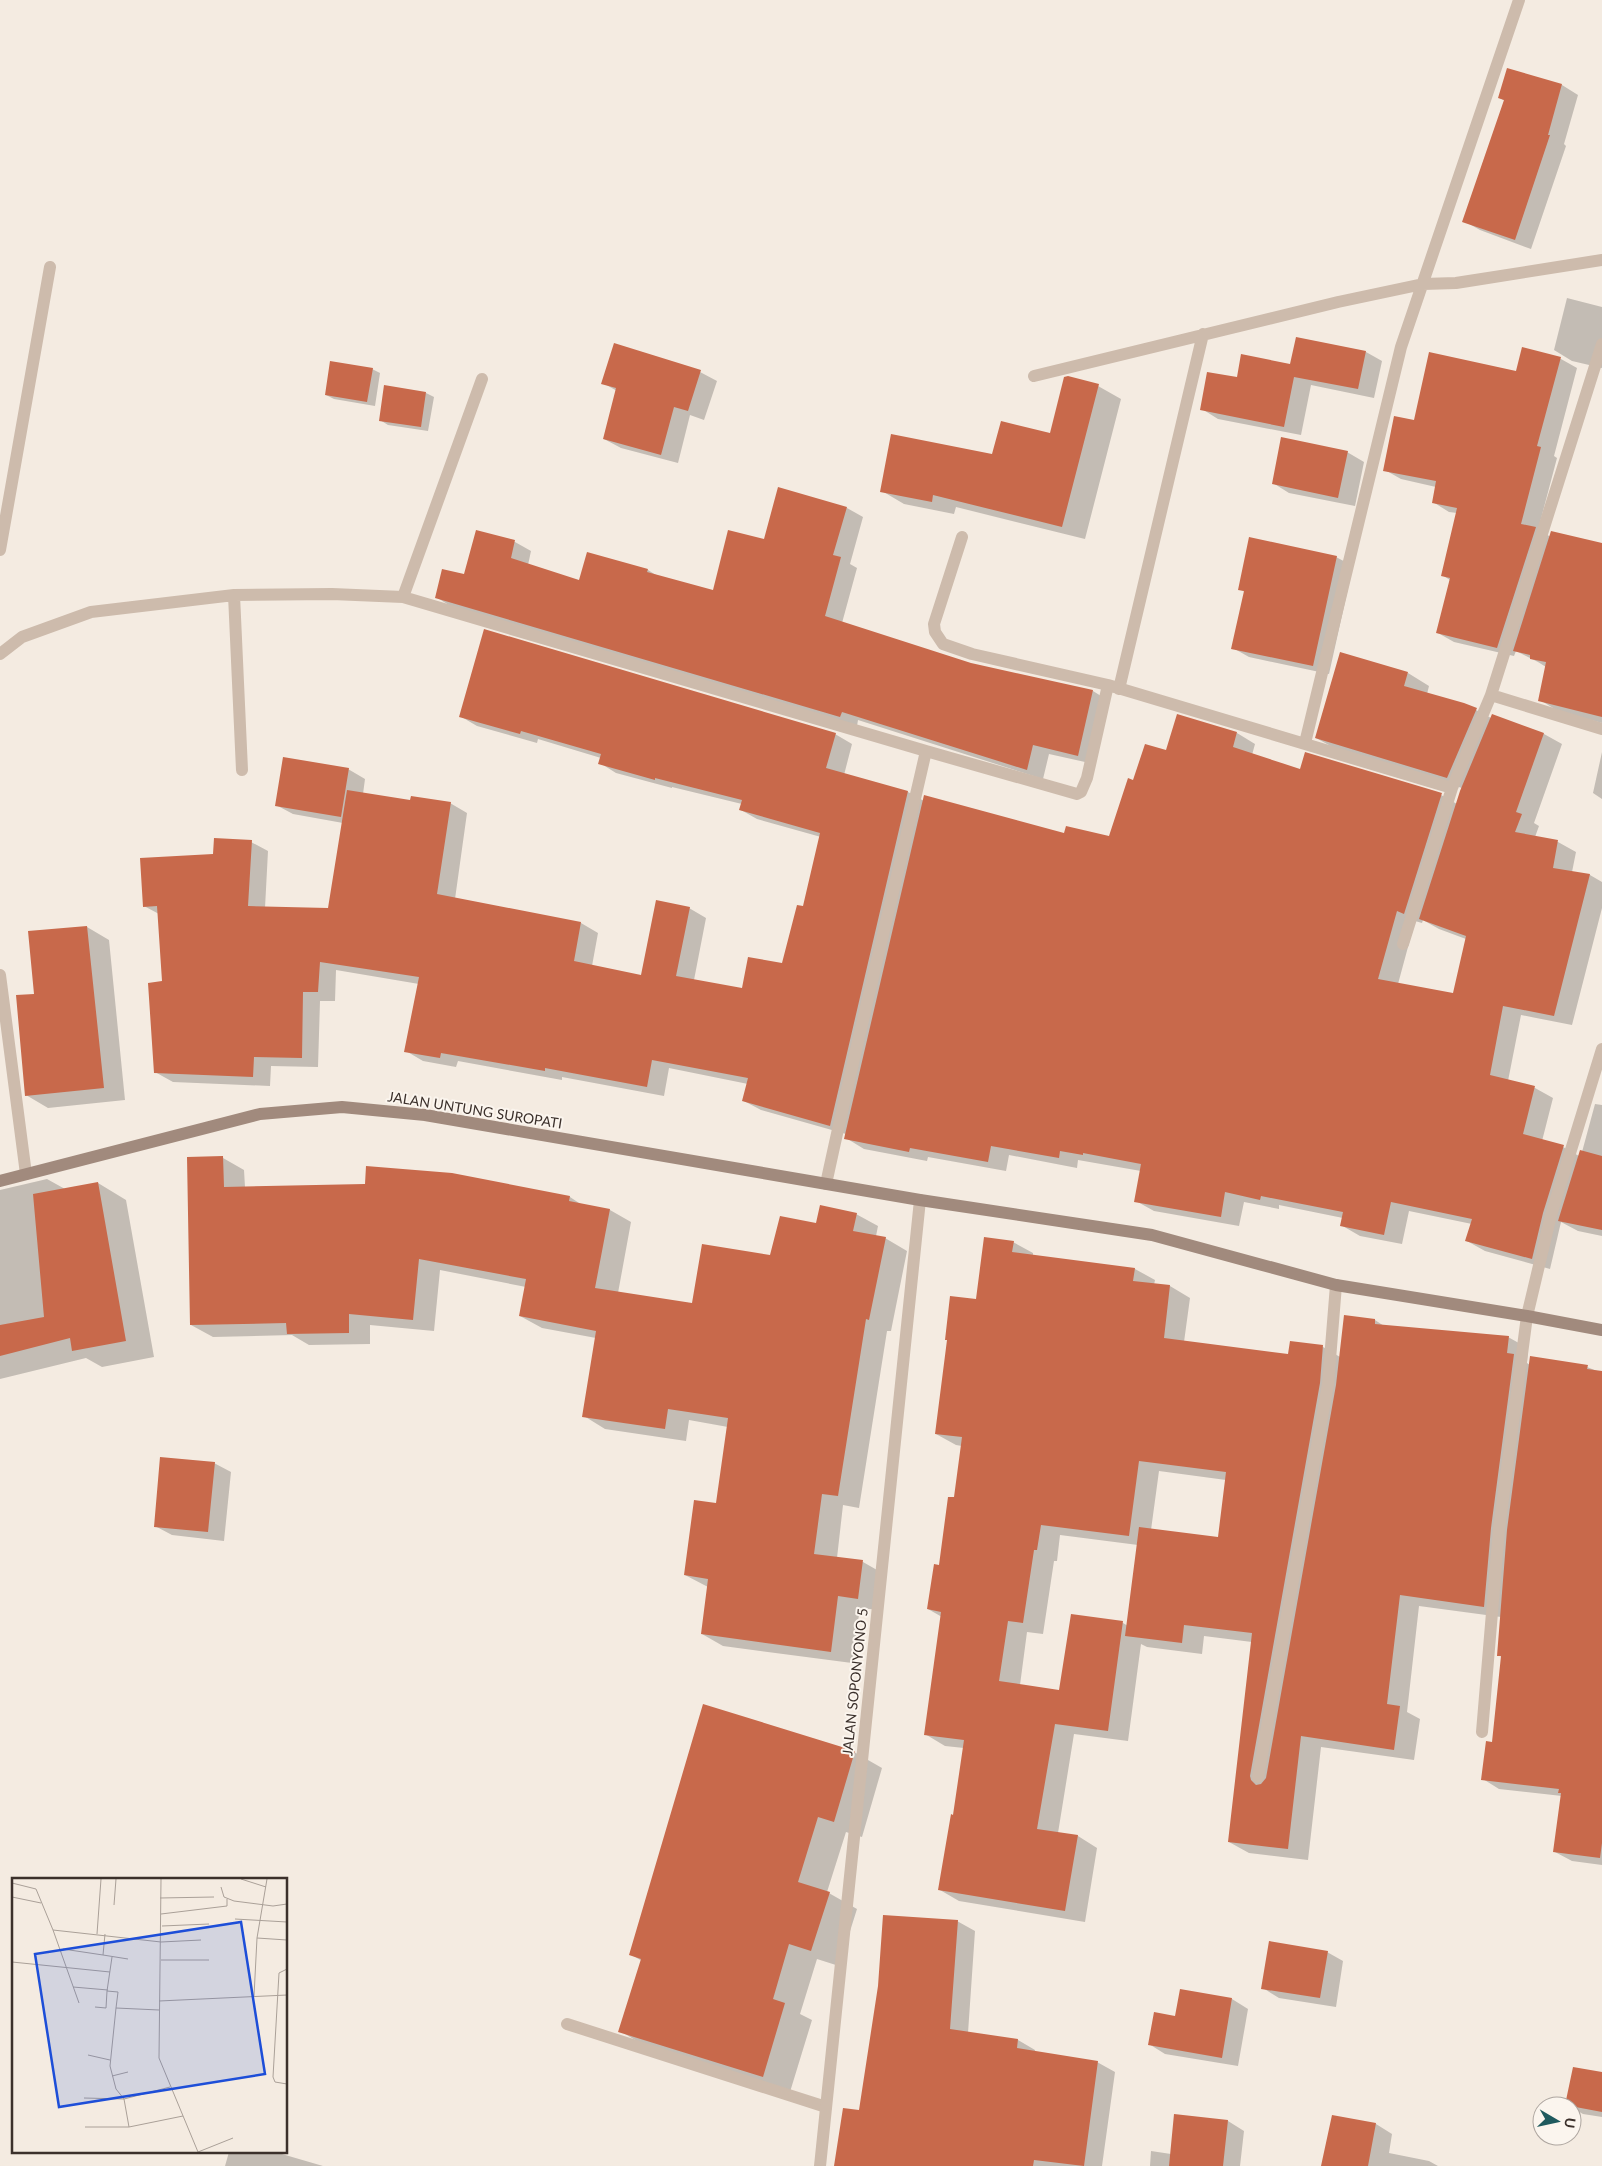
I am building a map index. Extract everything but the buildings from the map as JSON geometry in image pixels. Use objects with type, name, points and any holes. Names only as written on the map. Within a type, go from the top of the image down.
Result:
[{"type":"main road","name":"JALAN UNTUNG SUROPATI","points":[[0,1181],[260,1114],[342,1107],[426,1115],[920,1200],[1152,1235],[1336,1285],[1602,1330]]},
{"type":"street","points":[[1305,743],[1401,347],[1519,0]]},
{"type":"street","points":[[1034,376],[1338,302],[1423,284],[1456,283],[1602,260]]},
{"type":"street","points":[[0,550],[50,267]]},
{"type":"street","points":[[0,654],[22,637],[91,612],[234,595],[332,594],[403,597],[1077,794],[1082,792],[1088,778],[1113,687],[1203,334]]},
{"type":"street","points":[[1403,944],[1452,788],[1491,695],[1602,344]]},
{"type":"street","points":[[403,597],[482,379]]},
{"type":"street","points":[[962,537],[934,624],[935,632],[942,644],[972,654],[1113,687],[1452,788]]},
{"type":"street","points":[[234,595],[242,770]]},
{"type":"street","points":[[1491,695],[1602,728]]},
{"type":"street","points":[[826,1184],[854,1051],[884,938],[926,751]]},
{"type":"street","points":[[0,975],[26,1174]]},
{"type":"street","points":[[1482,1732],[1499,1529],[1526,1316],[1551,1215],[1602,1049]]},
{"type":"street","name":"JALAN SOPONYONO 5","points":[[820,2166],[920,1200]]},
{"type":"street","points":[[1258,1778],[1328,1384],[1336,1285]]},
{"type":"street","points":[[567,2024],[826,2107]]}]
